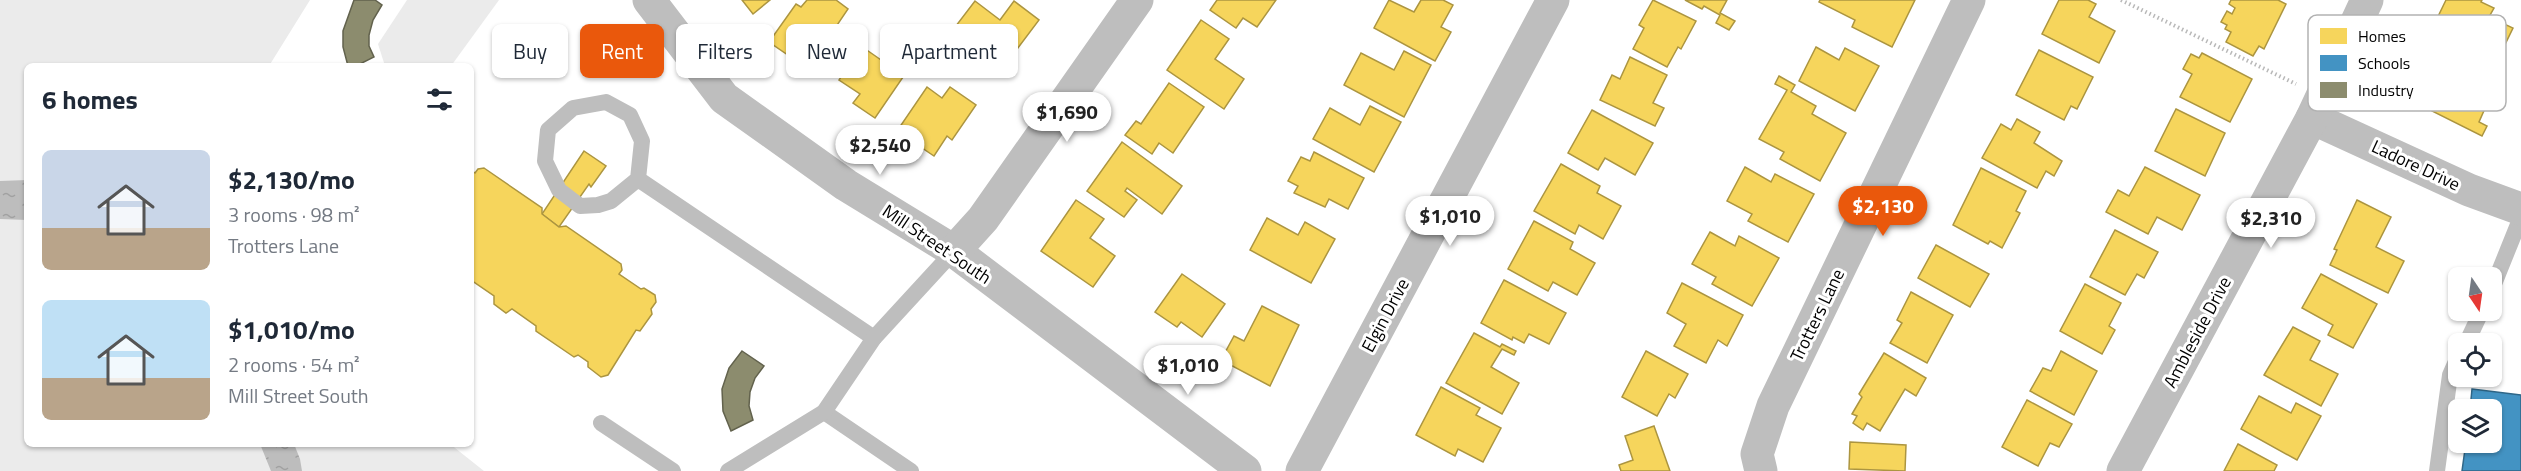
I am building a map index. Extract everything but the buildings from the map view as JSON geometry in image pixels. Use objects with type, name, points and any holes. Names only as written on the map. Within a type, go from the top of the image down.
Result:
[{"type":"street","name":"Mill Street South","points":[[650,0],[724,98],[846,185],[954,251],[1245,471]]},
{"type":"street","points":[[954,251],[982,219],[1137,0]]},
{"type":"street","name":"Elgin Drive","points":[[1302,471],[1553,0]]},
{"type":"street","name":"Trotters Lane","points":[[1761,471],[1757,454],[1773,406],[1969,0]]},
{"type":"street","name":"Ambleside Drive","points":[[2360,15],[2367,0]]},
{"type":"street","name":"Ambleside Drive","points":[[2123,471],[2315,111]]},
{"type":"street","name":"Ladore Drive","points":[[2324,111],[2469,190],[2521,209]]},
{"type":"lane","points":[[606,102],[630,115],[642,141],[638,179],[611,201],[598,205],[580,206],[559,190],[545,161],[548,130],[573,108],[606,102]]},
{"type":"lane","points":[[638,179],[874,338]]},
{"type":"lane","points":[[2501,267],[2521,217]]},
{"type":"lane","points":[[728,471],[824,412],[874,338],[954,251]]},
{"type":"lane","points":[[2437,471],[2448,387]]},
{"type":"lane","points":[[824,412],[911,471]]},
{"type":"lane","points":[[601,423],[673,471]]},
{"type":"path","points":[[2121,0],[2308,102]]},
{"type":"shaded area","points":[[0,0],[310,0],[271,63],[24,63],[24,447],[454,447],[484,471],[0,471]]},
{"type":"shaded area","points":[[407,0],[499,0],[453,63],[384,63],[378,44]]},
{"type":"water","points":[[24,180],[24,220],[0,219],[0,181]]},
{"type":"water","points":[[261,447],[295,447],[302,471],[271,471]]}]
